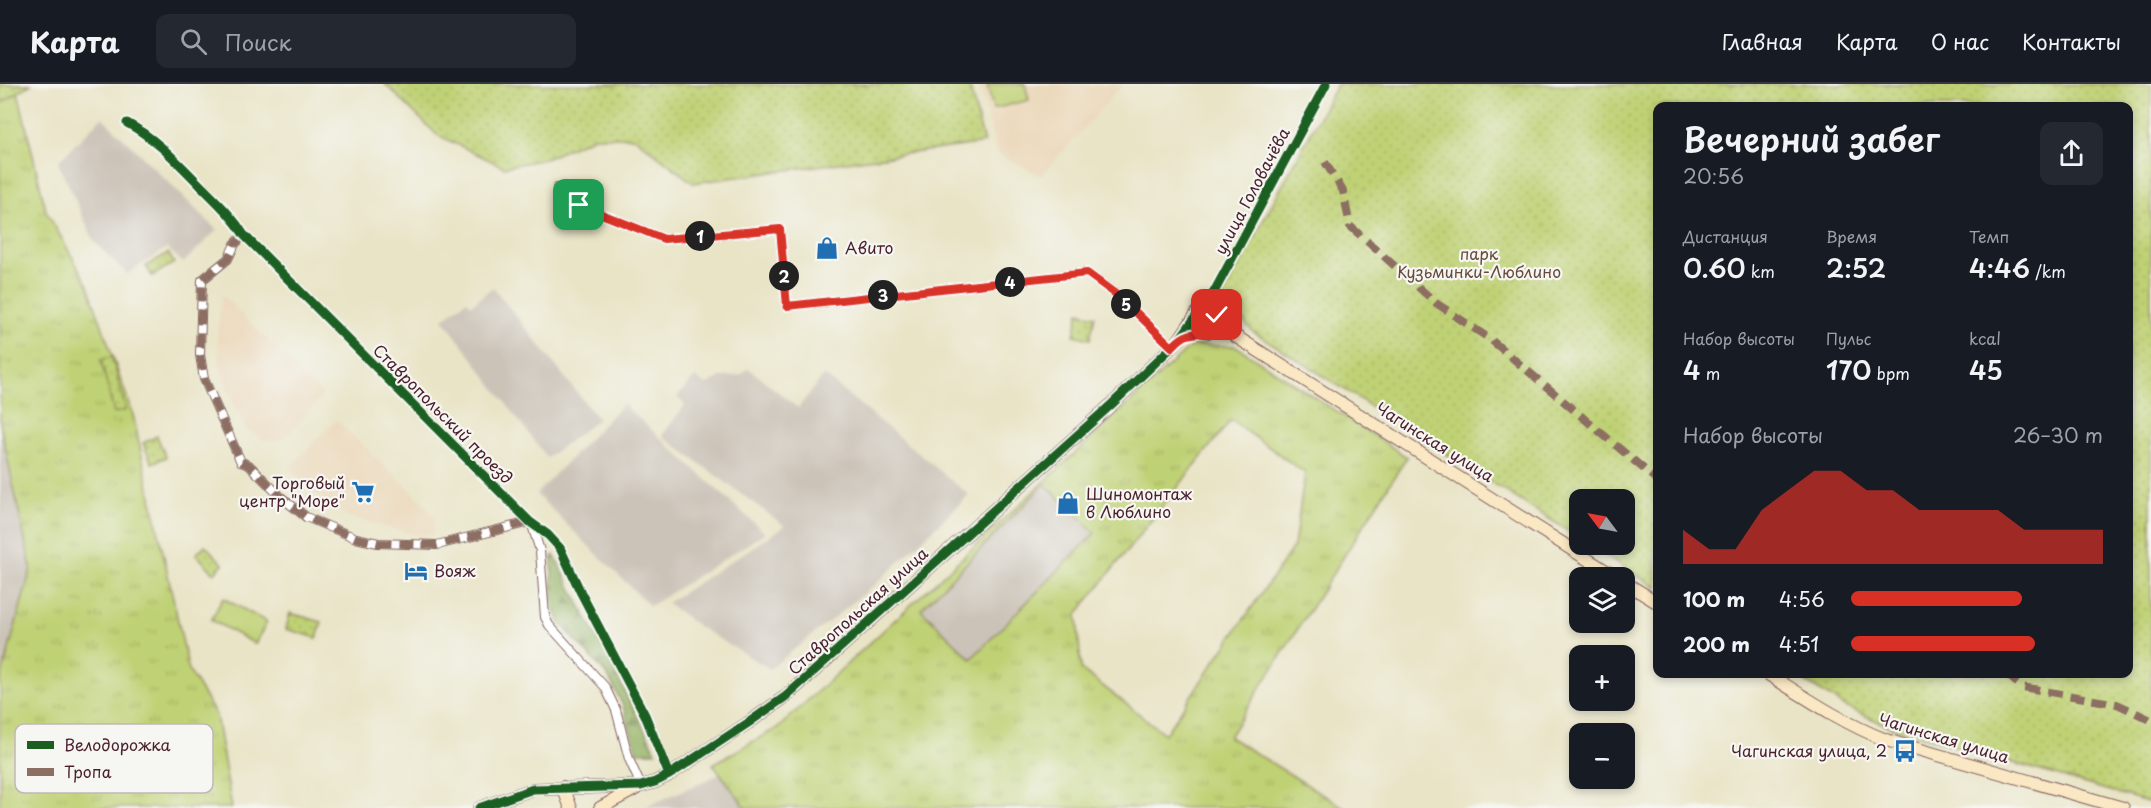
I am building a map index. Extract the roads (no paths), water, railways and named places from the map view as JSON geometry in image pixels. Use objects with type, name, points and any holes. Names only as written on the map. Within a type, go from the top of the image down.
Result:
[{"type":"street","name":"улица Головачёва","points":[[1198,314],[1214,292],[1326,84]]},
{"type":"street","name":"Ставропольский проезд","points":[[127,123],[146,133],[185,170],[236,222],[244,235],[530,522],[548,535],[560,548],[645,715],[669,775]]},
{"type":"street","points":[[557,188],[579,205],[664,239],[780,229],[787,306],[1087,273],[1121,298],[1175,344]]},
{"type":"street","points":[[244,235],[235,244],[228,259],[202,280],[200,355],[204,380],[241,462],[249,465],[281,497],[306,517],[356,538],[378,543],[437,545],[530,522]]},
{"type":"street","points":[[1214,292],[1214,305],[1217,317],[1217,326],[1206,332],[1198,328],[1198,314],[1208,309],[1217,317]]},
{"type":"street","name":"Ставропольская улица","points":[[479,808],[534,789],[641,786],[655,782],[748,723],[785,697],[1112,404],[1175,344],[1198,314]]},
{"type":"street","name":"Чагинская улица","points":[[1217,317],[1235,336],[1600,567]]},
{"type":"street","name":"Ставропольская улица","points":[[1175,344],[1189,335],[1206,332]]},
{"type":"street","name":"Чагинская улица","points":[[1206,332],[1235,336]]},
{"type":"street","name":"Ставропольский проезд","points":[[530,522],[540,551],[545,617],[549,625],[605,687],[616,710],[629,759],[641,786]]},
{"type":"street","points":[[1635,589],[1653,600]]},
{"type":"street","name":"Чагинская улица","points":[[1773,678],[1833,716],[1886,740],[2123,808]]},
{"type":"street","points":[[600,808],[641,786]]},
{"type":"street","points":[[563,787],[571,808]]},
{"type":"place","name":"Авито","points":[[827,248]]},
{"type":"place","name":"Торговый центр \"Море\"","points":[[363,492]]},
{"type":"place","name":"Шиномонтаж в Люблино","points":[[1068,503]]},
{"type":"place","name":"Вояж","points":[[416,571]]},
{"type":"place","name":"Чагинская улица, 2","points":[[1905,751]]},
{"type":"park label","name":"парк Кузьминки-Люблино","points":[[1479,263]]}]
